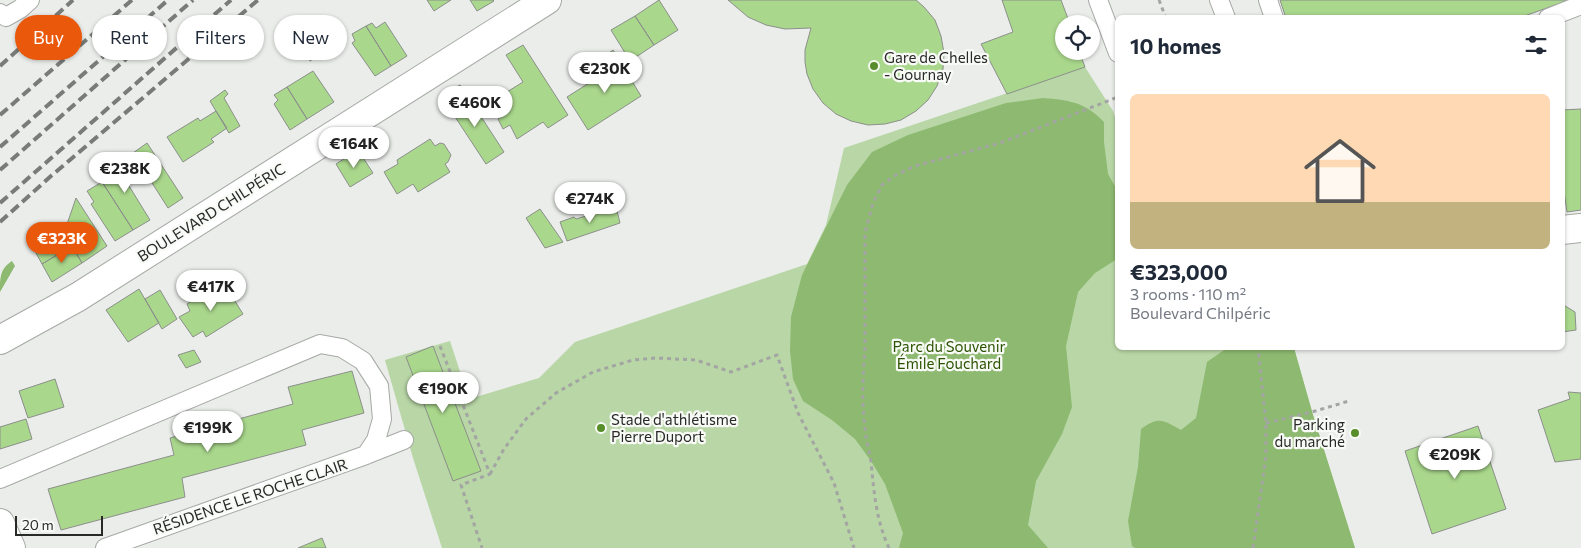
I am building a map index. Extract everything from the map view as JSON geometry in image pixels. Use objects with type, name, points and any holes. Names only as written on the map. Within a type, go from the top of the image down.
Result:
[{"type":"street","name":"BOULEVARD CHILPÉRIC","points":[[0,340],[78,297],[547,0]]},
{"type":"street","points":[[1565,230],[1581,228]]},
{"type":"street","points":[[0,523],[10,548]]},
{"type":"lane","points":[[0,12],[6,17],[20,9],[30,0]]},
{"type":"lane","points":[[1098,0],[1115,46]]},
{"type":"lane","points":[[1219,0],[1225,15]]},
{"type":"lane","points":[[1268,0],[1273,15]]},
{"type":"lane","points":[[1556,15],[1581,6]]},
{"type":"lane","name":"RÉSIDENCE LE ROCHE CLAIR","points":[[0,479],[320,344],[342,348],[363,361],[379,386],[382,419],[376,440],[366,455]]},
{"type":"lane","name":"RÉSIDENCE LE ROCHE CLAIR","points":[[105,548],[404,440]]},
{"type":"path","points":[[1159,0],[1165,15]]},
{"type":"path","points":[[889,548],[874,501],[871,460],[866,436],[863,370],[865,352],[865,233],[873,203],[882,185],[896,175],[915,166],[1000,143],[1115,98]]},
{"type":"path","points":[[440,346],[490,474]]},
{"type":"path","points":[[1253,548],[1266,456],[1266,423],[1258,350]]},
{"type":"path","points":[[482,548],[460,485],[490,474],[504,449],[526,419],[556,393],[593,372],[633,360],[656,358],[696,360],[731,372],[777,355],[798,413],[834,483],[854,548]]},
{"type":"path","points":[[1266,423],[1348,401]]},
{"type":"green space","name":"Parc du Souvenir Émile Fouchard","points":[[1085,67],[1115,117],[1115,350],[1295,350],[1355,548],[442,548],[413,458],[385,360],[450,341],[469,399],[539,378],[575,342],[807,264],[826,225],[844,148]]},
{"type":"green space","points":[[1043,98],[1061,100],[1076,103],[1097,115],[1104,122],[1104,142],[1108,174],[1115,186],[1115,260],[1095,273],[1078,292],[1066,346],[1072,407],[1062,434],[1036,481],[1028,525],[1048,548],[899,548],[903,533],[885,484],[871,461],[855,439],[832,420],[803,401],[793,379],[790,351],[791,317],[802,275],[847,185],[872,152],[908,135],[1006,103]]},
{"type":"green space","points":[[12,261],[15,266],[0,292],[2,274],[5,267]]},
{"type":"green space","points":[[1224,350],[1295,350],[1355,548],[1135,548],[1132,546],[1128,521],[1138,467],[1141,429],[1152,422],[1161,421],[1181,430],[1196,418],[1207,362]]},
{"type":"building","points":[[427,0],[451,0],[434,11]]},
{"type":"building","points":[[470,0],[493,0],[494,1],[477,11]]},
{"type":"building","points":[[659,0],[678,30],[654,45],[635,16]]},
{"type":"building","name":"Gare de Chelles - Gournay","points":[[728,0],[916,0],[935,20],[941,36],[944,53],[943,69],[937,86],[928,100],[916,111],[901,120],[885,124],[868,125],[851,121],[836,114],[823,103],[813,89],[805,62],[805,50],[811,28],[785,29],[766,25],[748,17]]},
{"type":"building","points":[[1002,0],[1061,0],[1067,15],[1055,15],[1055,60],[1082,60],[1085,67],[1007,94],[981,44],[1013,32]]},
{"type":"building","points":[[1280,0],[1569,0],[1527,15],[1285,15]]},
{"type":"building","points":[[635,16],[654,45],[630,61],[611,30]]},
{"type":"building","points":[[385,22],[407,56],[391,66],[366,26],[372,23],[376,28]]},
{"type":"building","points":[[366,26],[391,66],[375,76],[352,43],[355,41],[352,34]]},
{"type":"building","points":[[523,45],[568,115],[548,128],[543,122],[517,139],[510,125],[503,129],[498,119],[503,116],[494,100],[523,82],[506,55]]},
{"type":"building","points":[[613,50],[641,96],[588,130],[567,97],[608,71],[601,59]]},
{"type":"building","points":[[313,71],[334,102],[307,119],[287,87]]},
{"type":"building","points":[[460,85],[465,92],[451,100],[446,93]]},
{"type":"building","points":[[287,87],[307,119],[290,130],[274,104],[278,100],[274,95]]},
{"type":"building","points":[[225,90],[228,94],[224,98],[240,126],[229,133],[210,101]]},
{"type":"building","points":[[465,92],[504,152],[486,164],[446,103]]},
{"type":"building","points":[[1581,109],[1581,210],[1567,212],[1565,198],[1565,110]]},
{"type":"building","points":[[216,111],[227,128],[211,139],[214,142],[183,162],[167,137],[198,118],[200,121]]},
{"type":"building","points":[[430,139],[435,146],[440,143],[444,144],[451,155],[445,164],[450,172],[418,192],[413,184],[397,194],[384,172],[398,164],[397,160]]},
{"type":"building","points":[[147,143],[183,198],[168,208],[133,153]]},
{"type":"building","points":[[358,150],[373,173],[350,187],[336,164]]},
{"type":"building","points":[[125,159],[135,175],[126,181],[150,220],[133,230],[99,177]]},
{"type":"building","points":[[102,182],[133,230],[115,241],[91,204],[94,202],[87,191]]},
{"type":"building","points":[[76,198],[107,246],[82,263],[64,233]]},
{"type":"building","points":[[616,207],[620,223],[567,241],[560,222]]},
{"type":"building","points":[[540,209],[563,242],[545,248],[526,218]]},
{"type":"building","points":[[64,233],[72,246],[42,264],[36,253]]},
{"type":"building","points":[[72,246],[82,263],[52,282],[42,264]]},
{"type":"building","points":[[223,282],[243,314],[206,337],[203,331],[193,337],[179,317],[190,311],[187,304]]},
{"type":"building","points":[[139,289],[159,323],[128,342],[106,310]]},
{"type":"building","points":[[160,290],[177,319],[162,329],[145,299]]},
{"type":"building","points":[[1565,306],[1575,312],[1576,330],[1565,332]]},
{"type":"building","points":[[433,346],[481,471],[453,481],[406,357]]},
{"type":"building","points":[[194,350],[201,362],[186,368],[178,355]]},
{"type":"building","points":[[352,371],[364,413],[302,430],[306,445],[182,478],[185,497],[61,530],[48,489],[174,455],[170,438],[293,404],[288,387]]},
{"type":"building","points":[[55,379],[64,407],[28,418],[19,391]]},
{"type":"building","points":[[1568,392],[1581,393],[1581,459],[1555,462],[1538,410],[1570,399]]},
{"type":"building","points":[[26,419],[32,439],[0,449],[0,427]]},
{"type":"building","points":[[1478,426],[1506,509],[1432,534],[1405,451]]},
{"type":"building","points":[[322,538],[326,548],[298,548]]},
{"type":"railway","points":[[0,66],[73,0]]},
{"type":"railway","points":[[0,115],[132,0]]},
{"type":"railway","points":[[0,147],[168,0]]},
{"type":"railway","points":[[0,170],[193,0]]},
{"type":"railway","points":[[0,203],[231,0]]},
{"type":"railway","points":[[0,222],[51,176],[258,0]]},
{"type":"place","name":"Gare de Chelles - Gournay","points":[[874,66]]},
{"type":"place","name":"Stade d'athlétisme Pierre Duport","points":[[601,428]]},
{"type":"place","name":"Parking du marché","points":[[1355,433]]}]
